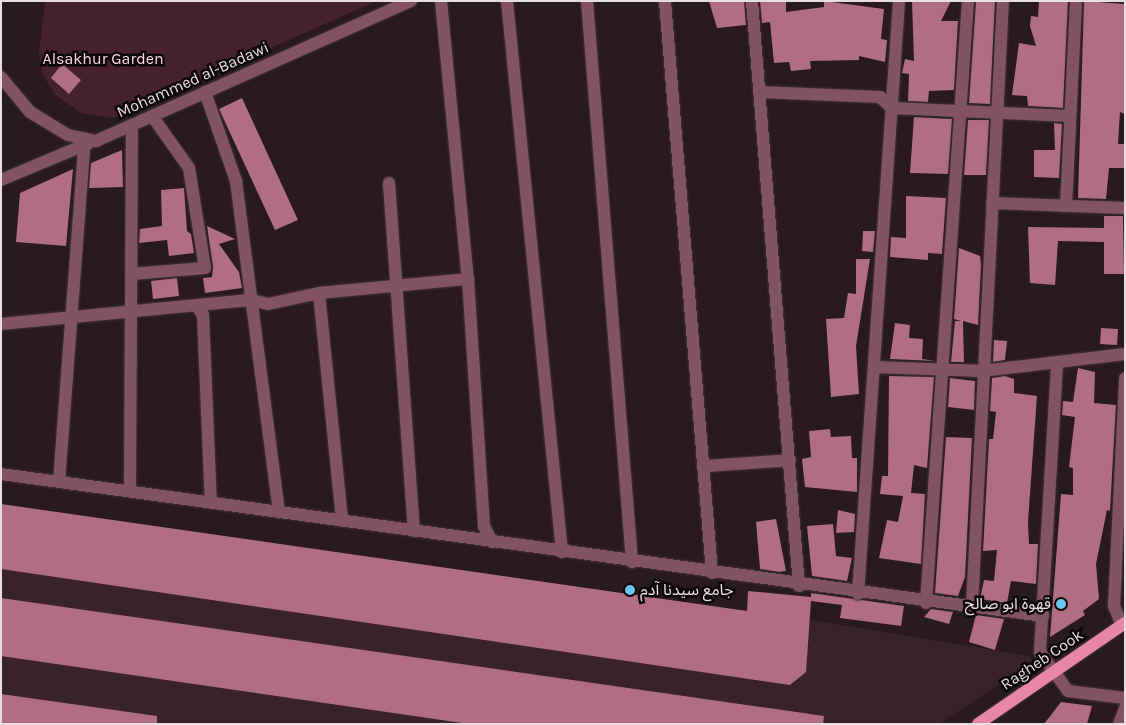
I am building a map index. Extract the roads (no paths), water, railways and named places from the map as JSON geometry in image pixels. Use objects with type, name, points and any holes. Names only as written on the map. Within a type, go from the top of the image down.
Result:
[{"type":"main road","name":"Ragheb Cook","points":[[978,724],[1123,624]]},
{"type":"street","name":"Mohammed al-Badawi","points":[[1,180],[132,125],[411,1]]},
{"type":"street","points":[[441,1],[468,279],[484,526],[492,542]]},
{"type":"street","points":[[507,1],[562,552]]},
{"type":"street","points":[[587,1],[632,562]]},
{"type":"street","points":[[665,1],[705,466],[712,573]]},
{"type":"street","points":[[752,1],[799,586]]},
{"type":"street","points":[[858,594],[899,1]]},
{"type":"street","points":[[926,603],[968,1]]},
{"type":"street","points":[[972,606],[982,371],[1003,1]]},
{"type":"street","points":[[1066,206],[1076,1]]},
{"type":"street","points":[[1,77],[30,112],[68,135],[90,143],[71,317],[59,482]]},
{"type":"street","points":[[205,92],[236,181],[252,300],[249,310],[279,512]]},
{"type":"street","points":[[760,92],[880,97],[892,108],[1070,116]]},
{"type":"street","points":[[131,274],[205,268],[189,168],[152,116]]},
{"type":"street","points":[[130,492],[132,125]]},
{"type":"street","points":[[389,184],[414,531]]},
{"type":"street","points":[[992,203],[1125,208]]},
{"type":"street","points":[[1,324],[252,300],[268,304],[319,293],[468,279]]},
{"type":"street","points":[[319,293],[342,521]]},
{"type":"street","points":[[196,305],[203,315],[211,503]]},
{"type":"street","points":[[874,367],[982,371],[1057,366],[1125,354]]},
{"type":"street","points":[[1057,366],[1040,652],[1068,691],[1125,698]]},
{"type":"street","points":[[1123,624],[1114,606],[1125,378]]},
{"type":"street","points":[[705,466],[790,460]]},
{"type":"street","points":[[1,474],[799,586],[1043,616]]},
{"type":"street","points":[[1119,724],[1125,708]]},
{"type":"place","name":"جامع سيدنا آدم","points":[[630,590]]},
{"type":"place","name":"قهوة ابو صالح","points":[[1061,604]]},
{"type":"park label","name":"Alsakhur Garden","points":[[103,59]]}]
